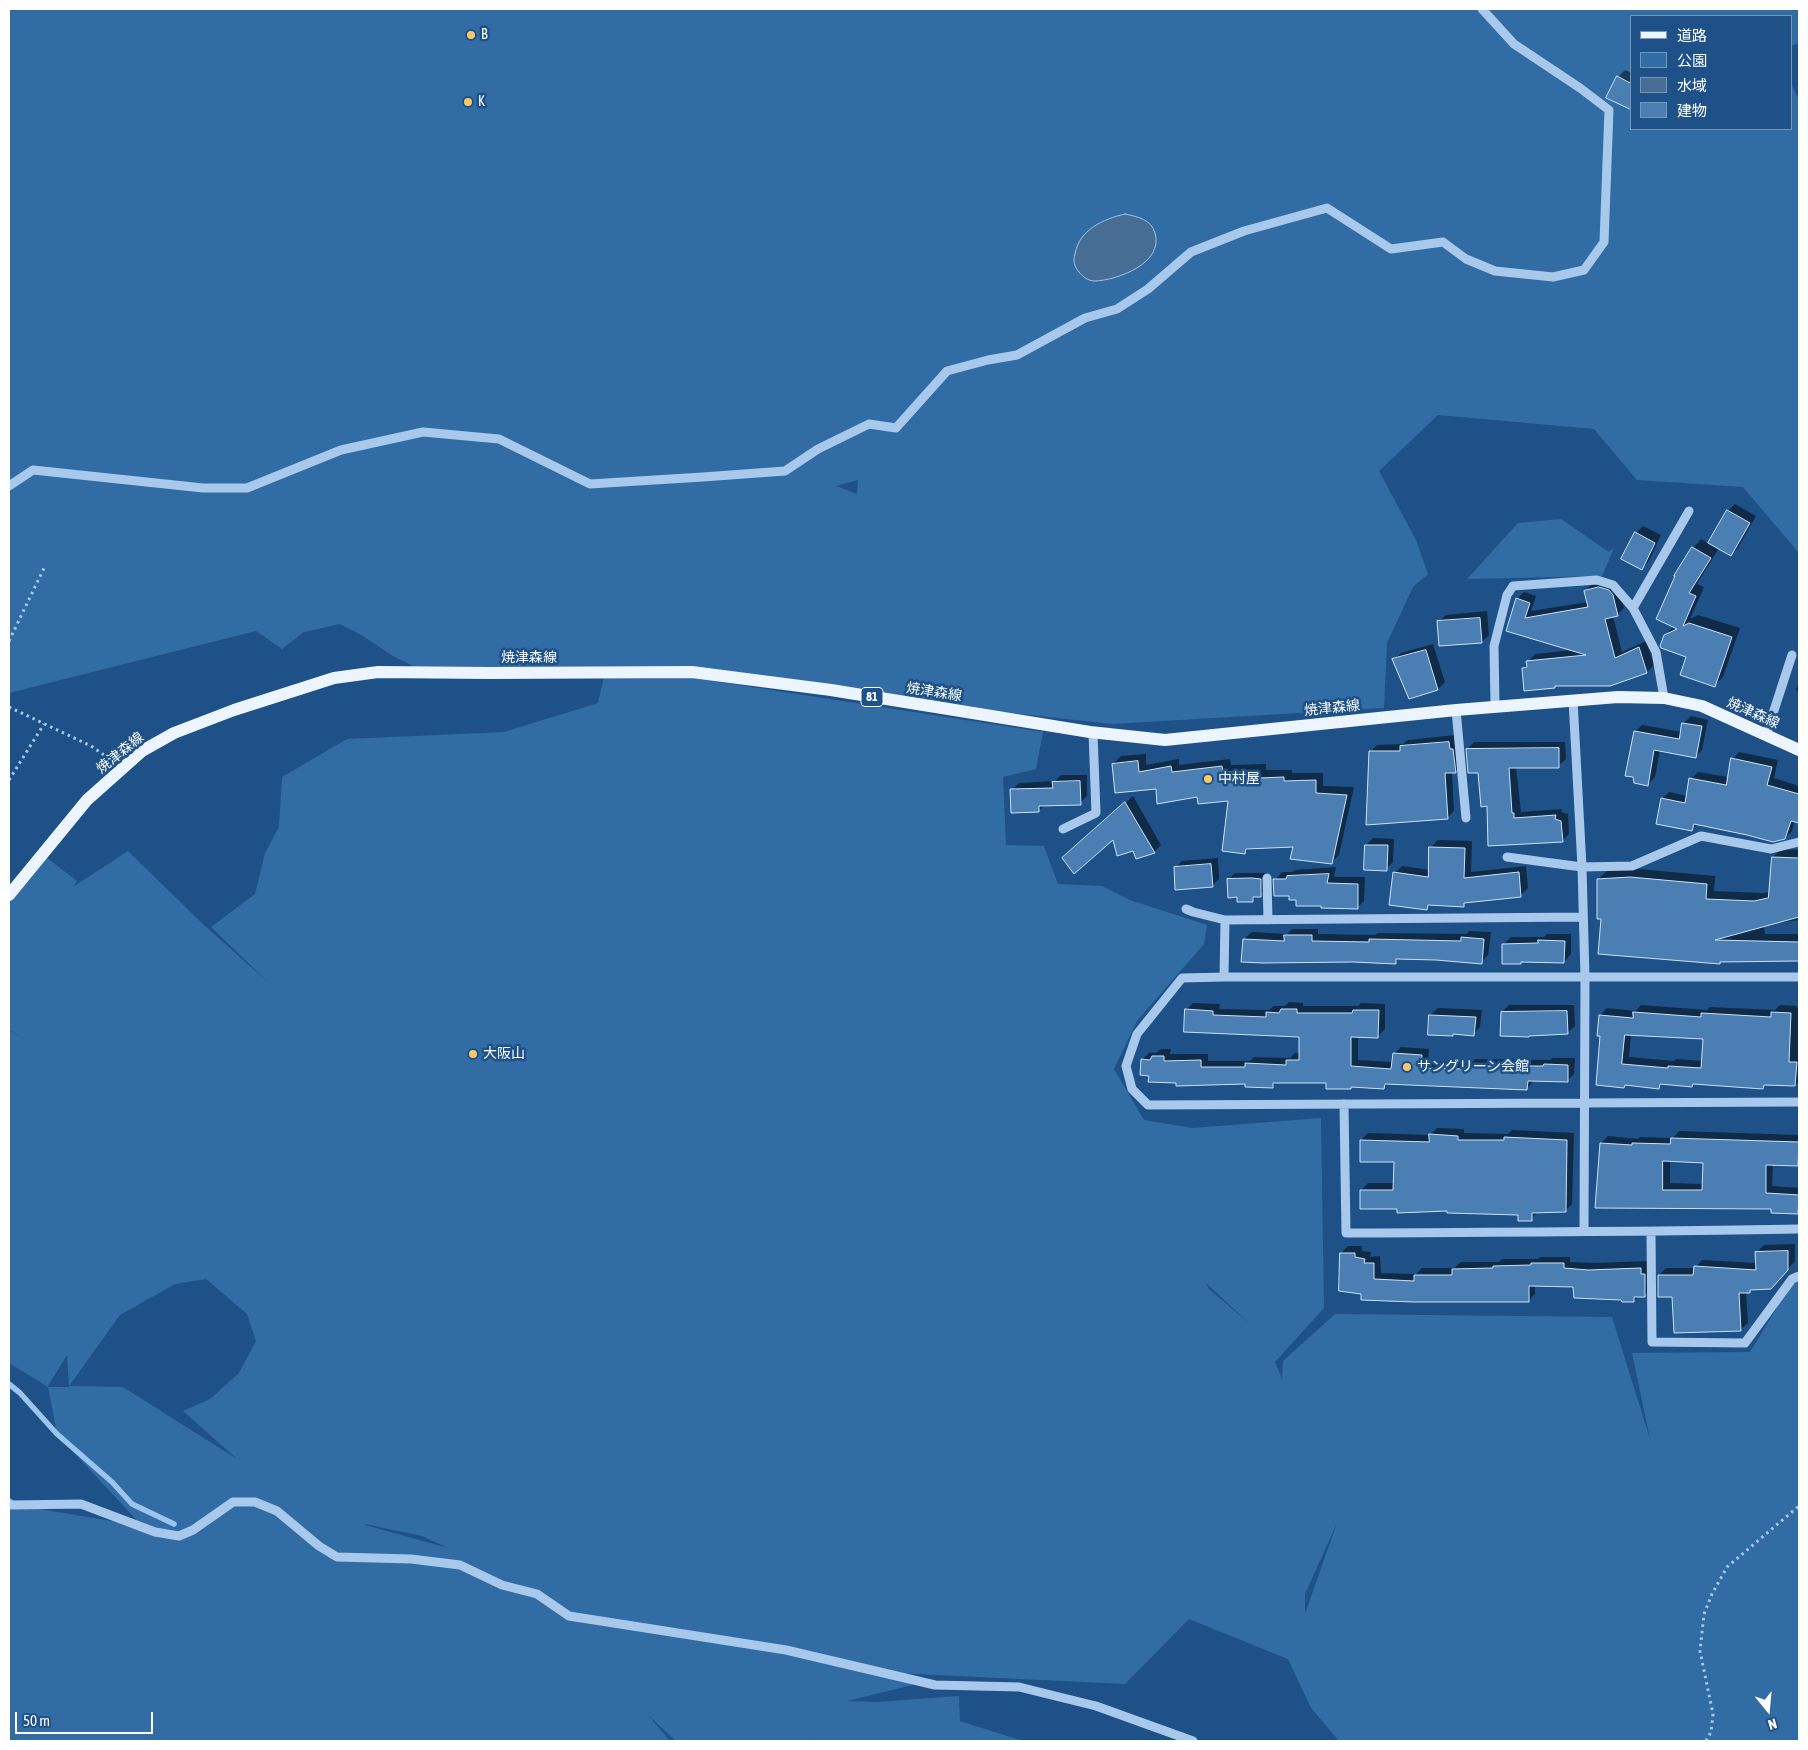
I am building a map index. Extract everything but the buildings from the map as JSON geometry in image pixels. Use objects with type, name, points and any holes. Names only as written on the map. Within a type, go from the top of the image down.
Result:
[{"type":"main road","name":"焼津森線","points":[[9,895],[87,800],[142,751],[174,733],[234,710],[334,678],[378,672],[692,672],[831,690],[1093,733],[1165,740],[1496,706],[1618,696],[1664,698],[1702,706],[1799,750]]},
{"type":"street","points":[[9,486],[33,470],[203,488],[247,488],[341,450],[423,432],[498,439],[590,484],[785,471],[818,449],[869,424],[896,428],[947,372],[988,360],[1016,355],[1085,318],[1117,309],[1148,289],[1191,252],[1244,231],[1327,208],[1391,249],[1443,242],[1466,258],[1495,271],[1553,277],[1584,270],[1604,242],[1609,110],[1580,88],[1514,44],[1482,9]]},
{"type":"street","points":[[1634,608],[1689,511]]},
{"type":"street","points":[[1496,706],[1494,646],[1507,595],[1513,586],[1597,580],[1614,585],[1634,608],[1656,652],[1664,698]]},
{"type":"street","points":[[1766,735],[1792,655]]},
{"type":"street","points":[[1573,700],[1582,867],[1585,977],[1584,1231]]},
{"type":"street","points":[[1456,710],[1466,818]]},
{"type":"street","points":[[1063,830],[1096,814],[1093,733]]},
{"type":"street","points":[[1507,857],[1582,867],[1632,866],[1701,836],[1771,849],[1799,842]]},
{"type":"street","points":[[1267,878],[1268,920]]},
{"type":"street","points":[[1186,908],[1192,912],[1224,920],[1582,917]]},
{"type":"street","points":[[1224,920],[1224,977]]},
{"type":"street","points":[[1799,977],[1182,978],[1137,1034],[1126,1066],[1132,1089],[1148,1105],[1799,1102]]},
{"type":"street","points":[[1344,1104],[1346,1233],[1651,1232],[1799,1229]]},
{"type":"street","points":[[1651,1232],[1652,1342],[1745,1343],[1792,1279],[1799,1276]]},
{"type":"street","points":[[9,1503],[39,1505],[81,1504],[155,1532],[179,1536],[193,1530],[233,1502],[255,1502],[277,1511],[319,1546],[337,1557],[411,1559],[460,1565],[502,1586],[537,1594],[569,1616],[786,1650],[935,1685],[1019,1687],[1096,1706],[1193,1741]]},
{"type":"path","points":[[9,641],[45,566]]},
{"type":"path","points":[[9,707],[91,746],[122,768]]},
{"type":"path","points":[[9,713],[15,710]]},
{"type":"path","points":[[9,780],[44,724]]},
{"type":"path","points":[[1706,1741],[1711,1732],[1712,1714],[1700,1651],[1704,1614],[1712,1594],[1727,1567],[1799,1506]]},
{"type":"green space","points":[[9,9],[1799,9],[1799,43],[1793,46],[1793,15],[1630,15],[1630,130],[1793,130],[1793,87],[1799,100],[1799,553],[1743,487],[1637,480],[1594,429],[1438,415],[1379,471],[1416,540],[1428,574],[1413,587],[1387,643],[1384,708],[1112,724],[700,679],[1043,732],[1036,769],[1003,777],[1006,845],[1044,846],[1058,884],[1102,886],[1130,900],[1207,925],[1204,944],[1137,1021],[1114,1069],[1144,1120],[1193,1128],[1321,1118],[1324,1308],[1275,1362],[1282,1379],[1283,1361],[1335,1314],[1612,1317],[1650,1439],[1632,1353],[1750,1352],[1795,1278],[1799,1276],[1799,1741],[1339,1741],[1311,1708],[1288,1659],[1189,1619],[1125,1684],[894,1673],[925,1682],[847,1701],[876,1702],[959,1696],[960,1721],[1023,1741],[809,1741],[809,1739],[807,1741],[676,1741],[648,1715],[670,1741],[9,1741],[9,1504],[142,1526],[57,1434],[48,1387],[9,1363],[9,1030],[22,1038],[9,1029],[9,897],[47,858],[77,881],[73,887],[128,851],[204,925],[270,984],[211,927],[255,894],[265,853],[279,827],[282,777],[347,739],[504,732],[598,703],[604,676],[425,672],[393,656],[363,636],[340,624],[304,632],[282,649],[256,631],[9,693]],"holes":[[[858,480],[857,494],[836,486]],[[206,1279],[247,1314],[256,1341],[239,1373],[210,1399],[183,1411],[237,1459],[123,1387],[69,1386],[120,1315],[175,1284]],[[1206,1283],[1250,1324],[1209,1289]],[[67,1355],[69,1387],[48,1386]],[[1337,1523],[1305,1612],[1305,1594]],[[365,1525],[422,1536],[448,1548]]]},
{"type":"green space","points":[[1561,519],[1609,552],[1614,548],[1602,576],[1467,579],[1518,523]]},
{"type":"water","points":[[1125,214],[1143,219],[1153,228],[1156,244],[1153,253],[1137,268],[1115,277],[1092,281],[1082,276],[1077,270],[1074,261],[1081,238],[1093,227],[1108,219]]},
{"type":"waterway","points":[[9,1384],[20,1393],[57,1434],[112,1482],[132,1504],[174,1524]]},
{"type":"place","name":"B","points":[[471,35]]},
{"type":"place","name":"K","points":[[468,102]]},
{"type":"place","name":"中村屋","points":[[1208,779]]},
{"type":"place","name":"大阪山","points":[[473,1054]]},
{"type":"place","name":"サングリーン会館","points":[[1407,1067]]}]
